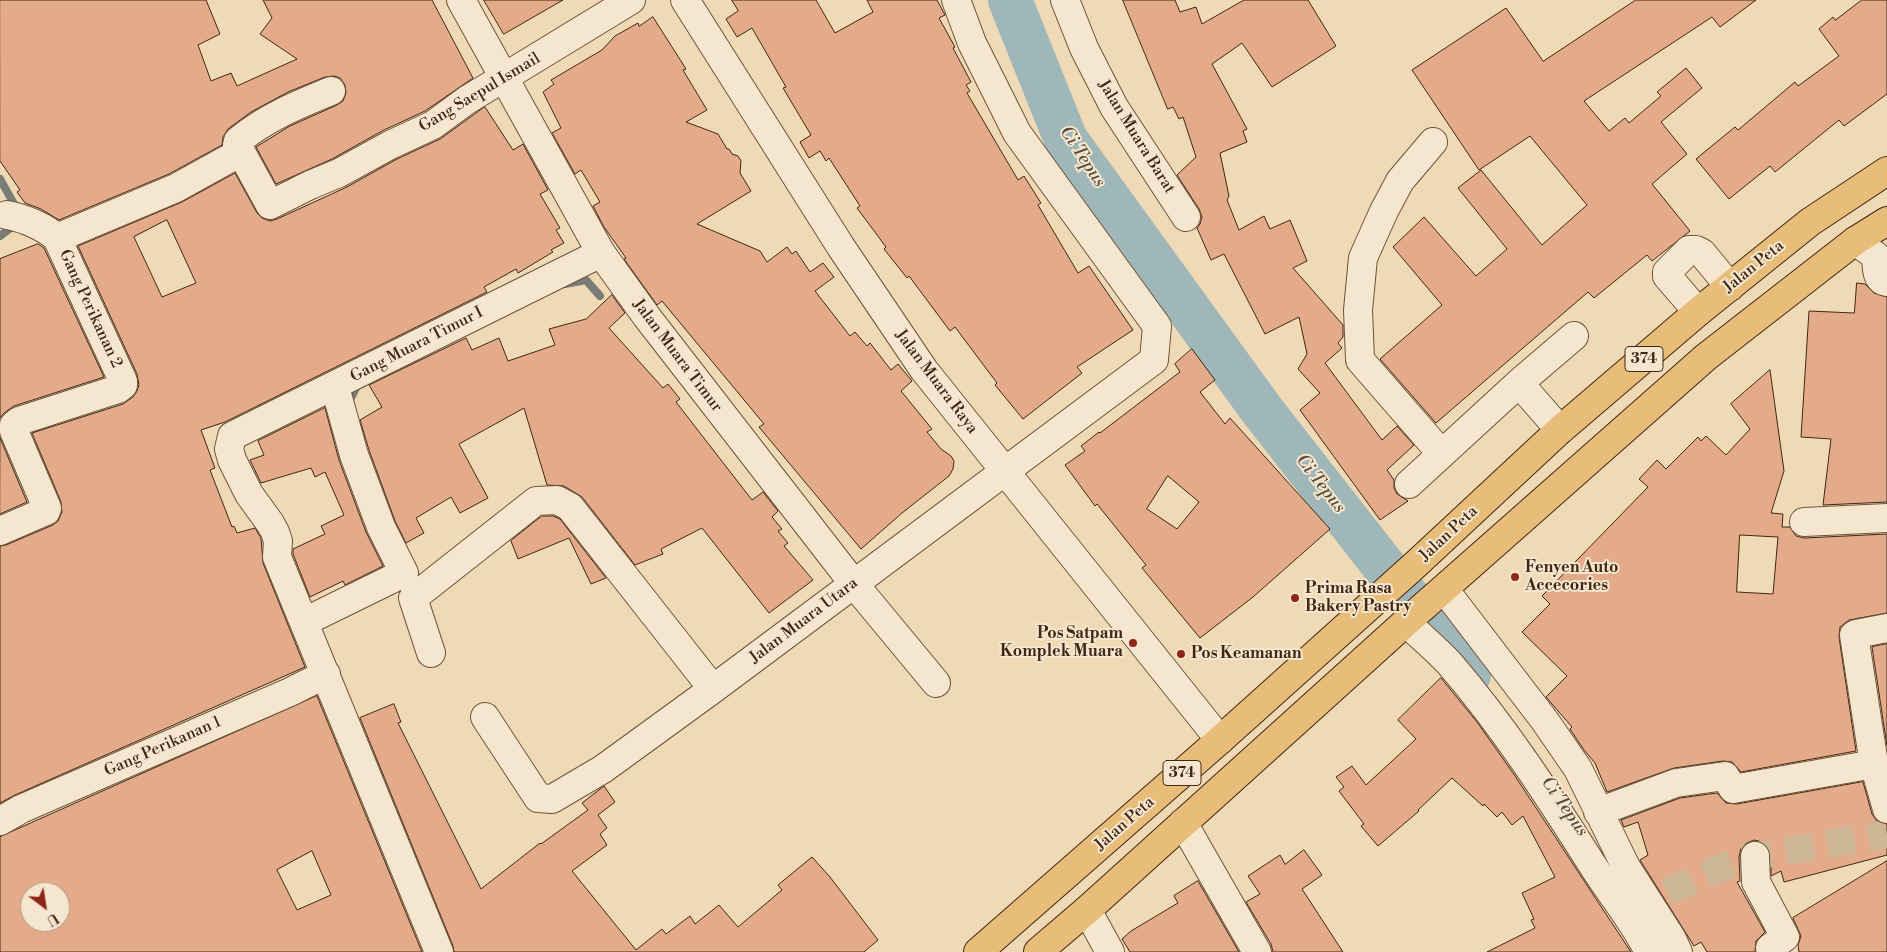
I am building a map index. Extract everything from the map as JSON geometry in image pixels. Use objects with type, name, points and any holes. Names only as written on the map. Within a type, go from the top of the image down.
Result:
[{"type":"main road","name":"Jalan Peta","points":[[978,952],[1220,740],[1415,565],[1560,430],[1698,312],[1810,222],[1887,171]]},
{"type":"main road","name":"374","points":[[1038,952],[1088,910],[1409,620],[1706,357],[1855,241],[1887,221]]},
{"type":"street","name":"Jalan Muara Timur","points":[[461,0],[601,253],[647,317],[854,584],[936,683]]},
{"type":"street","name":"Gang Saepul Ismail","points":[[241,152],[270,205],[310,185],[339,174],[390,145],[433,125],[467,100],[631,0]]},
{"type":"street","name":"Jalan Muara Raya","points":[[685,0],[836,239],[924,370],[1220,740]]},
{"type":"street","name":"Jalan Muara Utara","points":[[485,717],[538,798],[552,800],[603,769],[713,689],[1154,360],[1158,326],[1017,133],[972,43],[956,0]]},
{"type":"street","name":"Jalan Muara Barat","points":[[1065,0],[1084,48],[1114,108],[1186,216]]},
{"type":"street","points":[[57,238],[176,188],[241,152],[238,141],[258,126],[331,91]]},
{"type":"street","points":[[1434,142],[1400,181],[1380,219],[1363,258],[1358,310],[1360,360],[1441,453]]},
{"type":"street","name":"Gang Perikanan 2","points":[[0,531],[46,511],[48,506],[14,431],[14,425],[19,421],[118,389],[123,386],[124,381],[57,238],[39,227],[7,219]]},
{"type":"street","points":[[1855,241],[1876,256],[1878,276],[1882,281],[1887,282]]},
{"type":"street","points":[[1698,312],[1667,276],[1668,272],[1689,250],[1696,250],[1702,253],[1730,286]]},
{"type":"street","name":"Gang Muara Timur I","points":[[304,622],[278,557],[278,542],[275,532],[249,494],[232,460],[229,450],[232,436],[335,387],[601,253]]},
{"type":"street","points":[[1409,484],[1519,383],[1574,336]]},
{"type":"street","points":[[1519,383],[1560,430]]},
{"type":"street","points":[[335,387],[354,455],[381,527],[404,573],[304,622],[439,952]]},
{"type":"street","points":[[431,653],[413,598],[536,501],[557,500],[570,507],[713,689]]},
{"type":"street","points":[[1804,522],[1887,518]]},
{"type":"street","points":[[1442,591],[1545,721],[1578,769],[1626,867],[1672,939],[1678,952]]},
{"type":"street","points":[[1409,620],[1448,662],[1488,710],[1540,783],[1606,886],[1638,930],[1649,952]]},
{"type":"street","points":[[1887,628],[1854,636],[1874,764],[1887,809]]},
{"type":"street","name":"Gang Perikanan 1","points":[[0,821],[21,809],[290,692],[326,674]]},
{"type":"street","points":[[1598,812],[1676,784],[1724,776],[1734,789],[1874,764]]},
{"type":"street","points":[[1183,823],[1257,952]]},
{"type":"street","points":[[1755,856],[1756,882],[1785,937],[1770,948],[1772,952]]},
{"type":"street","points":[[1088,910],[1110,952]]},
{"type":"building","points":[[0,0],[206,0],[220,34],[198,45],[211,81],[231,73],[237,86],[297,59],[260,34],[272,18],[263,0],[432,0],[473,78],[425,111],[382,131],[332,159],[276,184],[256,147],[290,126],[343,101],[346,93],[345,85],[340,78],[334,76],[325,77],[288,92],[251,112],[228,129],[223,137],[222,145],[169,174],[59,220],[41,209],[25,203],[17,192],[20,190],[0,161]]},
{"type":"building","points":[[484,0],[563,0],[504,34]]},
{"type":"building","points":[[732,0],[816,0],[835,33],[873,12],[867,0],[937,0],[945,15],[939,18],[971,82],[966,85],[970,91],[967,93],[1018,180],[1024,176],[1041,203],[1038,205],[1078,273],[1089,266],[1133,330],[1077,367],[1082,373],[1023,419],[995,385],[997,383],[955,327],[950,331],[909,276],[907,278],[884,249],[886,247],[857,208],[860,206],[829,158],[826,161],[820,151],[809,158],[800,142],[811,135],[783,88],[786,87],[752,28],[737,37],[726,19],[738,11]]},
{"type":"building","points":[[1123,0],[1175,0],[1180,12],[1196,7],[1202,24],[1244,0],[1308,0],[1336,46],[1272,87],[1242,43],[1212,64],[1247,129],[1243,131],[1247,142],[1220,153],[1229,196],[1227,200],[1239,230],[1264,216],[1270,229],[1290,220],[1307,261],[1293,268],[1343,325],[1343,337],[1338,343],[1342,348],[1325,363],[1382,440],[1397,426],[1414,445],[1387,470],[1394,480],[1394,488],[1397,494],[1408,501],[1380,520],[1300,410],[1320,393],[1298,369],[1307,354],[1299,317],[1265,334],[1224,254],[1211,260],[1197,228],[1202,217],[1199,209],[1177,175],[1196,157],[1183,117],[1179,119],[1173,107],[1168,109]]},
{"type":"building","points":[[1636,0],[1756,0],[1720,27],[1712,17],[1584,101],[1609,131],[1625,118],[1629,123],[1661,96],[1657,92],[1686,68],[1702,88],[1661,122],[1687,154],[1652,184],[1690,231],[1652,261],[1647,255],[1594,298],[1588,292],[1436,423],[1380,359],[1442,305],[1393,247],[1424,217],[1476,276],[1507,249],[1458,188],[1481,170],[1542,245],[1587,205],[1530,136],[1479,170],[1412,70],[1506,8],[1543,61]]},
{"type":"building","points":[[1862,0],[1887,0],[1887,94],[1844,126],[1839,120],[1775,172],[1770,166],[1729,199],[1696,159],[1735,127],[1738,130],[1795,82],[1798,86],[1839,56],[1819,29],[1833,17],[1835,20]]},
{"type":"building","points":[[653,17],[686,69],[683,70],[707,110],[686,122],[718,134],[727,149],[732,154],[738,156],[741,161],[740,173],[751,191],[697,224],[760,251],[767,262],[787,247],[792,254],[796,251],[810,272],[823,263],[834,277],[815,291],[850,336],[855,332],[867,346],[870,343],[891,370],[898,364],[912,381],[901,391],[932,429],[927,432],[954,461],[953,469],[949,476],[902,513],[861,549],[759,427],[764,424],[662,301],[657,305],[604,227],[593,206],[600,202],[581,170],[575,174],[552,133],[561,128],[543,92],[554,84],[551,80],[602,50],[615,36],[638,23],[639,26]]},
{"type":"building","points":[[485,107],[513,150],[523,144],[548,190],[540,194],[560,228],[556,230],[564,243],[551,250],[553,252],[518,273],[516,269],[484,287],[487,292],[225,422],[201,430],[215,468],[210,470],[232,527],[234,526],[237,533],[255,528],[261,538],[263,563],[305,667],[0,803],[0,546],[53,525],[58,521],[62,512],[61,502],[32,433],[123,404],[133,397],[139,385],[137,374],[78,246],[182,202],[235,173],[257,213],[262,218],[270,221],[277,219],[347,187],[397,159],[440,139]],"holes":[[[167,220],[196,283],[162,297],[134,237]]]},
{"type":"building","points":[[38,244],[44,248],[104,377],[14,406],[0,418],[0,259]]},
{"type":"building","points":[[1857,283],[1865,284],[1874,293],[1887,297],[1887,502],[1823,505],[1831,439],[1801,437],[1809,311],[1854,313]]},
{"type":"building","points":[[612,295],[625,313],[609,328],[663,388],[668,384],[680,399],[676,402],[752,500],[763,492],[778,511],[772,517],[782,529],[778,531],[788,543],[784,546],[813,580],[769,613],[702,528],[661,549],[663,554],[635,565],[582,497],[564,486],[547,485],[524,408],[459,444],[488,498],[460,513],[451,497],[416,518],[424,533],[406,543],[395,521],[360,420],[382,407],[369,385],[466,338],[472,350],[499,338],[508,361],[555,345],[549,329],[586,319]]},
{"type":"building","points":[[1192,349],[1215,380],[1200,392],[1225,424],[1230,418],[1330,529],[1253,597],[1200,638],[1142,568],[1146,565],[1097,504],[1095,506],[1065,465],[1085,451],[1081,446],[1180,372],[1175,364]],"holes":[[[1168,476],[1199,502],[1177,529],[1147,509]]]},
{"type":"building","points":[[1770,370],[1784,471],[1771,513],[1783,514],[1782,527],[1790,527],[1796,536],[1804,538],[1887,534],[1887,613],[1849,620],[1840,627],[1839,637],[1856,751],[1741,772],[1732,762],[1723,761],[1674,768],[1607,792],[1595,763],[1570,729],[1572,727],[1546,697],[1567,676],[1522,632],[1550,604],[1542,596],[1648,487],[1639,479],[1657,460],[1666,469],[1698,437],[1701,441],[1706,436],[1726,455],[1750,429],[1731,404]],"holes":[[[1740,535],[1778,537],[1773,594],[1737,592]]]},
{"type":"building","points":[[325,408],[339,460],[366,532],[383,566],[345,585],[343,581],[310,597],[293,554],[293,549],[325,534],[321,526],[344,515],[325,472],[315,477],[311,468],[261,483],[250,460],[264,455],[258,441]]},
{"type":"building","points":[[0,438],[27,502],[0,514]]},
{"type":"building","points":[[542,516],[553,516],[560,519],[606,578],[591,584],[569,538],[518,559],[511,541]]},
{"type":"building","points":[[1887,644],[1887,746],[1872,647]]},
{"type":"building","points":[[1441,678],[1477,722],[1513,773],[1631,952],[1487,952],[1535,928],[1531,920],[1534,919],[1522,893],[1555,877],[1523,816],[1512,825],[1502,812],[1497,817],[1452,778],[1419,811],[1378,846],[1361,826],[1364,824],[1339,791],[1344,787],[1336,777],[1352,766],[1366,785],[1416,739],[1398,720]]},
{"type":"building","points":[[317,696],[422,952],[0,952],[0,837]],"holes":[[[312,851],[331,895],[297,910],[277,870]]]},
{"type":"building","points":[[394,704],[401,722],[398,723],[481,889],[540,843],[588,810],[582,803],[604,786],[615,802],[598,815],[607,828],[600,834],[607,845],[572,871],[636,950],[662,929],[666,934],[690,916],[695,924],[719,905],[738,927],[782,890],[778,885],[812,857],[830,877],[878,940],[864,952],[454,952],[360,718]]},
{"type":"building","points":[[1863,782],[1872,814],[1877,821],[1887,824],[1887,855],[1784,882],[1781,871],[1771,876],[1771,855],[1763,842],[1754,840],[1741,848],[1739,857],[1740,881],[1737,882],[1765,932],[1756,941],[1755,952],[1707,952],[1701,942],[1694,946],[1640,860],[1648,855],[1638,822],[1624,827],[1621,820],[1680,798],[1717,793],[1726,803],[1736,804]]},
{"type":"building","points":[[1304,850],[1322,875],[1302,889],[1343,952],[1273,952],[1271,944],[1246,902],[1260,894],[1248,876],[1280,855],[1285,864]]},
{"type":"building","points":[[1887,861],[1887,952],[1799,952],[1798,945],[1801,936],[1793,918]]},
{"type":"building","points":[[1198,881],[1239,952],[1130,952],[1122,939],[1131,931],[1178,903],[1174,896]]},
{"type":"waterway","name":"Ci Tepus","points":[[1010,0],[1066,140],[1261,409],[1469,675]]},
{"type":"waterway","points":[[0,179],[14,204],[15,212]]},
{"type":"waterway","points":[[0,236],[16,224]]},
{"type":"waterway","points":[[565,284],[586,280],[600,296]]},
{"type":"waterway","points":[[348,404],[357,386],[362,384]]},
{"type":"tunnel","points":[[1667,892],[1725,866],[1755,856],[1887,834]]},
{"type":"place","name":"Fenyen Auto Accecories","points":[[1515,577]]},
{"type":"place","name":"Prima Rasa Bakery Pastry","points":[[1295,598]]},
{"type":"place","name":"Pos Satpam Komplek Muara","points":[[1133,643]]},
{"type":"place","name":"Pos Keamanan","points":[[1181,654]]}]
